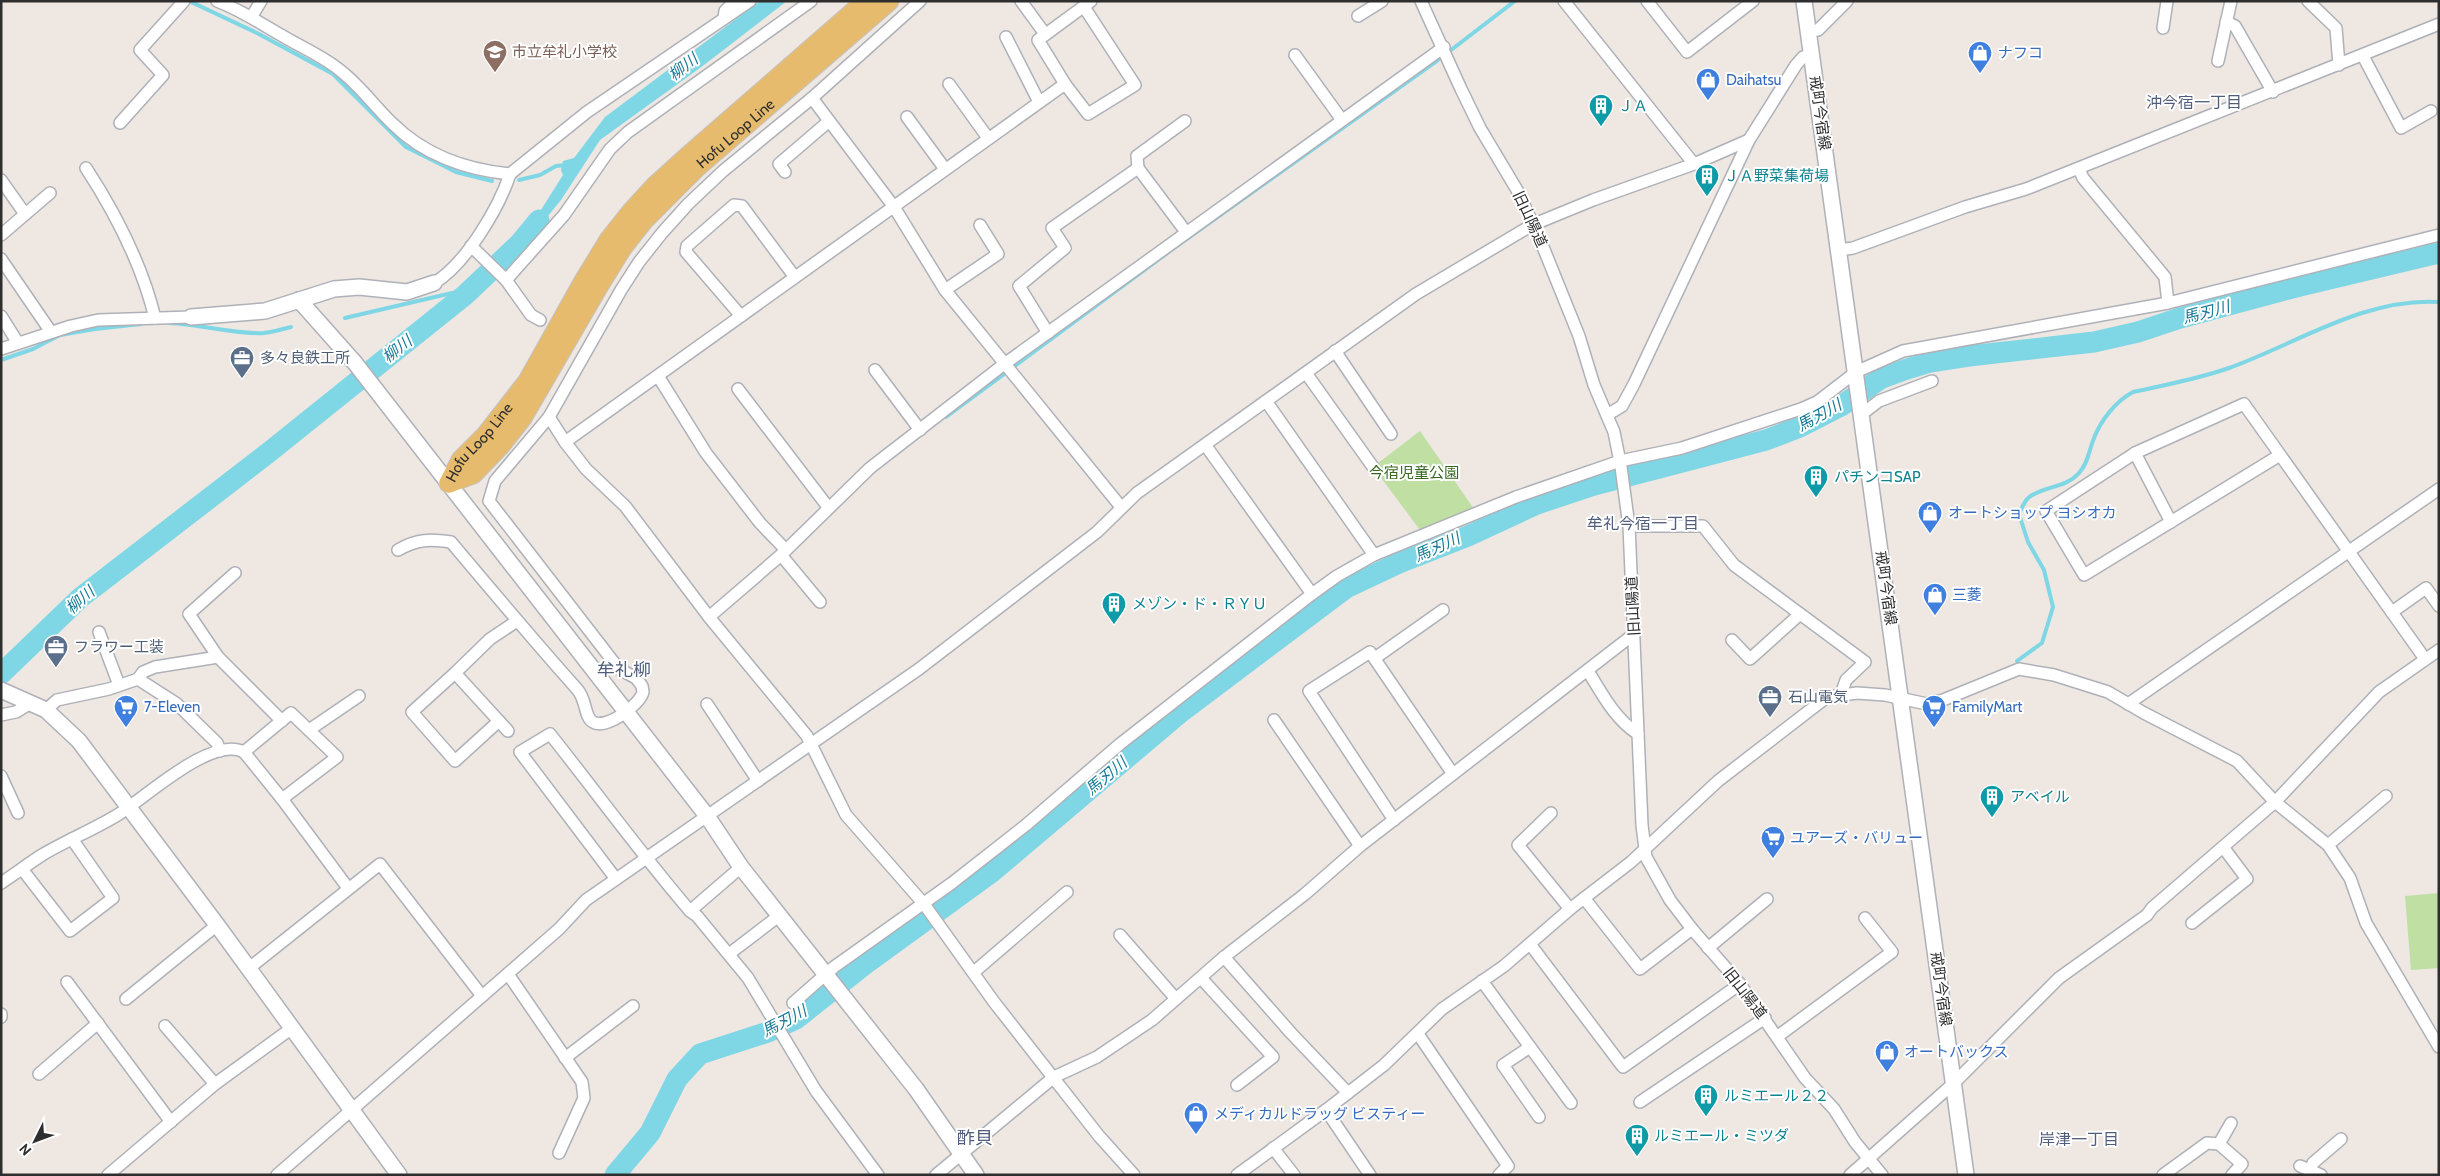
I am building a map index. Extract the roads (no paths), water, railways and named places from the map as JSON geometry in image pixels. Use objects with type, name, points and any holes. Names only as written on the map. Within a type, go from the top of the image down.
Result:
[{"type":"main road","name":"Hofu Loop Line","points":[[449,483],[461,460],[486,435],[528,381],[609,240],[632,211],[655,186],[687,157],[866,1]]},
{"type":"main road","name":"Hofu Loop Line","points":[[449,483],[473,474],[500,446],[522,418],[622,248],[649,214],[704,161],[889,1]]},
{"type":"street","points":[[120,123],[163,75],[140,50],[184,1]]},
{"type":"street","points":[[217,1],[252,16],[336,67],[354,82],[393,124],[416,143],[466,167],[510,174]]},
{"type":"street","points":[[252,16],[261,1]]},
{"type":"street","points":[[724,20],[725,11],[735,1]]},
{"type":"street","points":[[1,349],[51,332],[98,320],[265,312],[340,288],[359,287],[407,292],[434,283],[453,270],[471,246],[504,191],[510,174],[587,112],[750,1]]},
{"type":"street","points":[[504,279],[564,215],[610,149],[628,132],[811,1]]},
{"type":"street","points":[[398,550],[413,542],[428,538],[452,542],[517,621],[584,697],[587,716],[591,721],[604,724],[625,711],[642,697],[642,686],[636,678],[619,669],[490,501],[495,481],[549,417],[602,322],[644,254],[688,204],[723,171],[812,98],[920,1]]},
{"type":"street","points":[[1022,1],[1045,34]]},
{"type":"street","points":[[1358,16],[1382,1]]},
{"type":"street","name":"旧山陽道","points":[[1421,1],[1444,47],[1461,89],[1517,190],[1539,237],[1579,336],[1594,385],[1614,432],[1621,464],[1628,526],[1646,857],[1692,929],[1740,984],[1778,1036],[1805,1078],[1837,1113],[1855,1142],[1882,1175]]},
{"type":"street","points":[[1564,1],[1694,164]]},
{"type":"street","points":[[1647,1],[1687,52],[1753,1]]},
{"type":"street","name":"戒町今宿線","points":[[1804,1],[1966,1175]]},
{"type":"street","points":[[1808,32],[1818,30],[1847,1]]},
{"type":"street","points":[[2163,28],[2167,1]]},
{"type":"street","points":[[2218,61],[2231,1]]},
{"type":"street","points":[[2308,1],[2336,28],[2339,66]]},
{"type":"street","points":[[1088,4],[1135,85],[1088,114],[1065,84],[1038,40],[1088,4]]},
{"type":"street","points":[[2226,22],[2235,26],[2273,92]]},
{"type":"street","points":[[1839,250],[1853,248],[2079,169],[2339,66],[2439,24]]},
{"type":"street","points":[[1006,37],[1040,102]]},
{"type":"street","points":[[709,617],[783,552],[870,468],[1048,332],[1444,47]]},
{"type":"street","points":[[1295,55],[1342,120]]},
{"type":"street","points":[[2363,56],[2401,128],[2431,111]]},
{"type":"street","points":[[1607,415],[1622,406],[1634,384],[1749,140],[1796,65],[1803,57],[1812,57]]},
{"type":"street","points":[[949,84],[988,138]]},
{"type":"street","points":[[565,442],[794,276],[894,207],[1065,84]]},
{"type":"street","points":[[812,98],[828,122],[894,207],[944,290],[1121,507]]},
{"type":"street","points":[[907,117],[945,169]]},
{"type":"street","points":[[1185,121],[1137,156],[1138,168],[1186,232]]},
{"type":"street","points":[[785,172],[779,164],[828,122]]},
{"type":"street","points":[[277,1175],[508,974],[558,929],[586,900],[919,669],[1097,532],[1137,493],[1206,446],[1416,294],[1532,225],[1593,200],[1694,164],[1749,140]]},
{"type":"street","points":[[86,168],[103,193],[145,280],[155,318]]},
{"type":"street","points":[[1048,332],[1019,286],[1065,248],[1052,228],[1138,168]]},
{"type":"street","points":[[2079,169],[2083,178],[2165,277],[2168,303]]},
{"type":"street","points":[[3,186],[25,214]]},
{"type":"street","points":[[1,235],[50,193]]},
{"type":"street","points":[[741,316],[686,252],[687,246],[734,205],[742,206],[794,276]]},
{"type":"street","points":[[944,290],[998,254],[980,225]]},
{"type":"street","points":[[793,1003],[1026,825],[1120,744],[1312,594],[1337,576],[1374,555],[1516,497],[1621,464],[1682,448],[1817,402],[1856,375],[1913,349],[2168,303],[2439,235]]},
{"type":"street","points":[[471,246],[487,259],[531,315],[540,320]]},
{"type":"street","points":[[1,258],[51,332]]},
{"type":"street","points":[[299,300],[355,363],[707,816],[741,867],[916,1089],[976,1175]]},
{"type":"street","points":[[1,316],[18,344]]},
{"type":"street","points":[[1335,351],[1391,434]]},
{"type":"street","points":[[874,370],[920,430]]},
{"type":"street","points":[[1306,373],[1373,468]]},
{"type":"street","points":[[658,376],[706,453],[820,602]]},
{"type":"street","points":[[1862,411],[1879,402],[1932,381]]},
{"type":"street","points":[[738,389],[828,507]]},
{"type":"street","points":[[1266,401],[1374,555]]},
{"type":"street","points":[[2280,455],[2084,575],[2046,511],[2135,453],[2244,404],[2425,659]]},
{"type":"street","points":[[549,417],[565,442],[586,468],[625,506],[709,617],[807,736],[846,814],[924,904],[994,1002],[1099,1136],[1134,1175]]},
{"type":"street","points":[[1206,446],[1312,594]]},
{"type":"street","points":[[2135,453],[2171,522]]},
{"type":"street","points":[[2128,704],[2439,489]]},
{"type":"street","points":[[1628,526],[1703,526],[1734,565],[1865,662],[1846,680],[1841,694]]},
{"type":"street","points":[[235,572],[190,614],[218,657],[282,721]]},
{"type":"street","points":[[2392,612],[2426,588],[2439,606]]},
{"type":"street","points":[[1375,658],[1443,610]]},
{"type":"street","points":[[1732,640],[1750,659],[1800,614]]},
{"type":"street","points":[[499,722],[455,762],[412,712],[490,639],[517,621]]},
{"type":"street","points":[[99,632],[119,686]]},
{"type":"street","points":[[936,1175],[1054,1077],[1097,1057],[1152,1020],[1224,957],[1305,894],[1360,846],[1634,634]]},
{"type":"street","points":[[1850,1175],[1870,1160],[1954,1083],[2059,978],[2147,915],[2152,908],[2274,802],[2379,692],[2439,650]]},
{"type":"street","points":[[1394,820],[1308,692],[1370,652],[1453,774]]},
{"type":"street","points":[[46,710],[58,700],[119,686],[138,678],[143,672],[155,667],[218,657]]},
{"type":"street","points":[[1242,1173],[1384,1065],[1442,1009],[1530,944],[1570,909],[1645,849],[1718,781],[1748,756],[1827,697],[1841,694],[1876,694],[1927,704],[1943,700],[2019,668],[2063,678],[2108,692],[2237,760],[2274,802],[2328,845],[2350,878],[2366,924],[2439,1047]]},
{"type":"street","points":[[1588,671],[1606,701],[1629,728],[1638,734]]},
{"type":"street","points":[[455,673],[508,731]]},
{"type":"street","points":[[138,678],[177,704],[217,742],[220,751]]},
{"type":"street","points":[[1,690],[46,710],[79,741],[217,925],[399,1175]]},
{"type":"street","points":[[309,730],[359,696]]},
{"type":"street","points":[[1,715],[16,712],[29,704]]},
{"type":"street","points":[[707,704],[758,781]]},
{"type":"street","points":[[244,752],[292,713],[337,757],[282,799]]},
{"type":"street","points":[[1274,720],[1360,846]]},
{"type":"street","points":[[616,879],[520,752],[550,734],[599,796],[644,858],[690,911],[697,916],[748,978],[816,1091],[878,1175]]},
{"type":"street","points":[[1,882],[128,807],[153,787],[198,760],[220,751],[239,749],[244,752],[282,799],[348,888]]},
{"type":"street","points":[[1,776],[18,813]]},
{"type":"street","points":[[2328,845],[2386,796]]},
{"type":"street","points":[[1551,814],[1518,845],[1570,909]]},
{"type":"street","points":[[22,869],[70,931],[113,898],[72,839]]},
{"type":"street","points":[[2192,923],[2247,879],[2222,847]]},
{"type":"street","points":[[248,969],[380,864],[482,996]]},
{"type":"street","points":[[690,911],[741,867]]},
{"type":"street","points":[[974,972],[1067,892]]},
{"type":"street","points":[[1584,898],[1640,969],[1692,929]]},
{"type":"street","points":[[1708,948],[1767,899]]},
{"type":"street","points":[[729,954],[780,915]]},
{"type":"street","points":[[1778,1036],[1892,952],[1865,918]]},
{"type":"street","points":[[126,999],[217,925]]},
{"type":"street","points":[[1120,935],[1176,999]]},
{"type":"street","points":[[1530,944],[1623,1067],[1740,984]]},
{"type":"street","points":[[1224,957],[1291,1033],[1348,1093]]},
{"type":"street","points":[[508,974],[582,1082],[584,1098],[559,1153]]},
{"type":"street","points":[[1201,978],[1273,1057],[1237,1085]]},
{"type":"street","points":[[1482,981],[1571,1103]]},
{"type":"street","points":[[67,982],[171,1122]]},
{"type":"street","points":[[565,1058],[633,1006]]},
{"type":"street","points":[[1640,1102],[1765,1018]]},
{"type":"street","points":[[40,1074],[98,1023]]},
{"type":"street","points":[[165,1026],[214,1084]]},
{"type":"street","points":[[108,1175],[214,1084],[292,1028]]},
{"type":"street","points":[[1418,1034],[1508,1166],[1499,1175]]},
{"type":"street","points":[[1530,1047],[1503,1065],[1539,1117]]},
{"type":"street","points":[[1326,1110],[1370,1175]]},
{"type":"street","points":[[2219,1144],[2231,1124]]},
{"type":"street","points":[[2310,1171],[2313,1163],[2341,1139]]},
{"type":"street","points":[[2164,1175],[2206,1143],[2219,1144],[2242,1164],[2232,1175]]},
{"type":"street","points":[[1273,1148],[1294,1175]]},
{"type":"water","points":[[760,1],[787,1],[704,65],[600,140],[561,200],[535,232],[520,243],[563,175],[561,170],[563,161],[574,158],[605,117]]},
{"type":"waterway","points":[[189,1],[257,33],[333,74],[406,147],[456,172],[492,181]]},
{"type":"waterway","points":[[946,417],[1170,251],[1438,60],[1515,1]]},
{"type":"waterway","points":[[519,180],[540,175],[556,166],[566,165]]},
{"type":"waterway","name":"柳川","points":[[1,674],[80,598],[268,453],[465,295],[520,243],[539,220]]},
{"type":"waterway","name":"馬刃川","points":[[615,1175],[650,1133],[677,1079],[700,1054],[768,1032],[796,1019],[864,965],[992,872],[1181,712],[1346,588],[1399,563],[1468,536],[1537,504],[1594,485],[1766,440],[1800,427],[1841,406],[1880,379],[1930,362],[2094,342],[2138,332],[2180,318],[2300,286],[2439,253]]},
{"type":"waterway","points":[[345,318],[452,293],[465,295]]},
{"type":"waterway","points":[[2017,661],[2042,643],[2053,607],[2044,570],[2028,542],[2019,514],[2028,498],[2041,491],[2061,485],[2079,473],[2101,424],[2121,400],[2133,392],[2193,379],[2229,368],[2358,314],[2411,302],[2439,302]]},
{"type":"waterway","points":[[170,323],[253,333],[267,333],[291,327]]},
{"type":"waterway","points":[[1,360],[33,349],[60,335],[141,324]]},
{"type":"place","name":"市立牟礼小学校","points":[[495,73]]},
{"type":"place","name":"ナフコ","points":[[1980,74]]},
{"type":"place","name":"Daihatsu","points":[[1708,101]]},
{"type":"place","name":"ＪＡ","points":[[1601,127]]},
{"type":"place","name":"ＪＡ野菜集荷場","points":[[1707,197]]},
{"type":"place","name":"多々良鉄工所","points":[[242,379]]},
{"type":"place","name":"パチンコSAP","points":[[1816,498]]},
{"type":"place","name":"オートショップ ヨシオカ","points":[[1930,534]]},
{"type":"place","name":"三菱","points":[[1935,616]]},
{"type":"place","name":"メゾン・ド・ＲＹＵ","points":[[1114,625]]},
{"type":"place","name":"フラワー工装","points":[[56,668]]},
{"type":"place","name":"石山電気","points":[[1770,718]]},
{"type":"place","name":"7-Eleven","points":[[126,728]]},
{"type":"place","name":"FamilyMart","points":[[1934,728]]},
{"type":"place","name":"アベイル","points":[[1992,818]]},
{"type":"place","name":"ユアーズ・バリュー","points":[[1773,859]]},
{"type":"place","name":"オートバックス","points":[[1887,1073]]},
{"type":"place","name":"ルミエール２２","points":[[1706,1117]]},
{"type":"place","name":"メディカルドラッグ ビスティー","points":[[1196,1135]]},
{"type":"place","name":"ルミエール・ミツダ","points":[[1637,1157]]},
{"type":"district","name":"沖今宿一丁目","points":[[2194,102]]},
{"type":"district","name":"牟礼今宿一丁目","points":[[1643,523]]},
{"type":"district","name":"牟礼柳","points":[[624,670]]},
{"type":"district","name":"酢貝","points":[[975,1138]]},
{"type":"district","name":"岸津一丁目","points":[[2079,1139]]},
{"type":"park label","name":"今宿児童公園","points":[[1414,473]]}]
